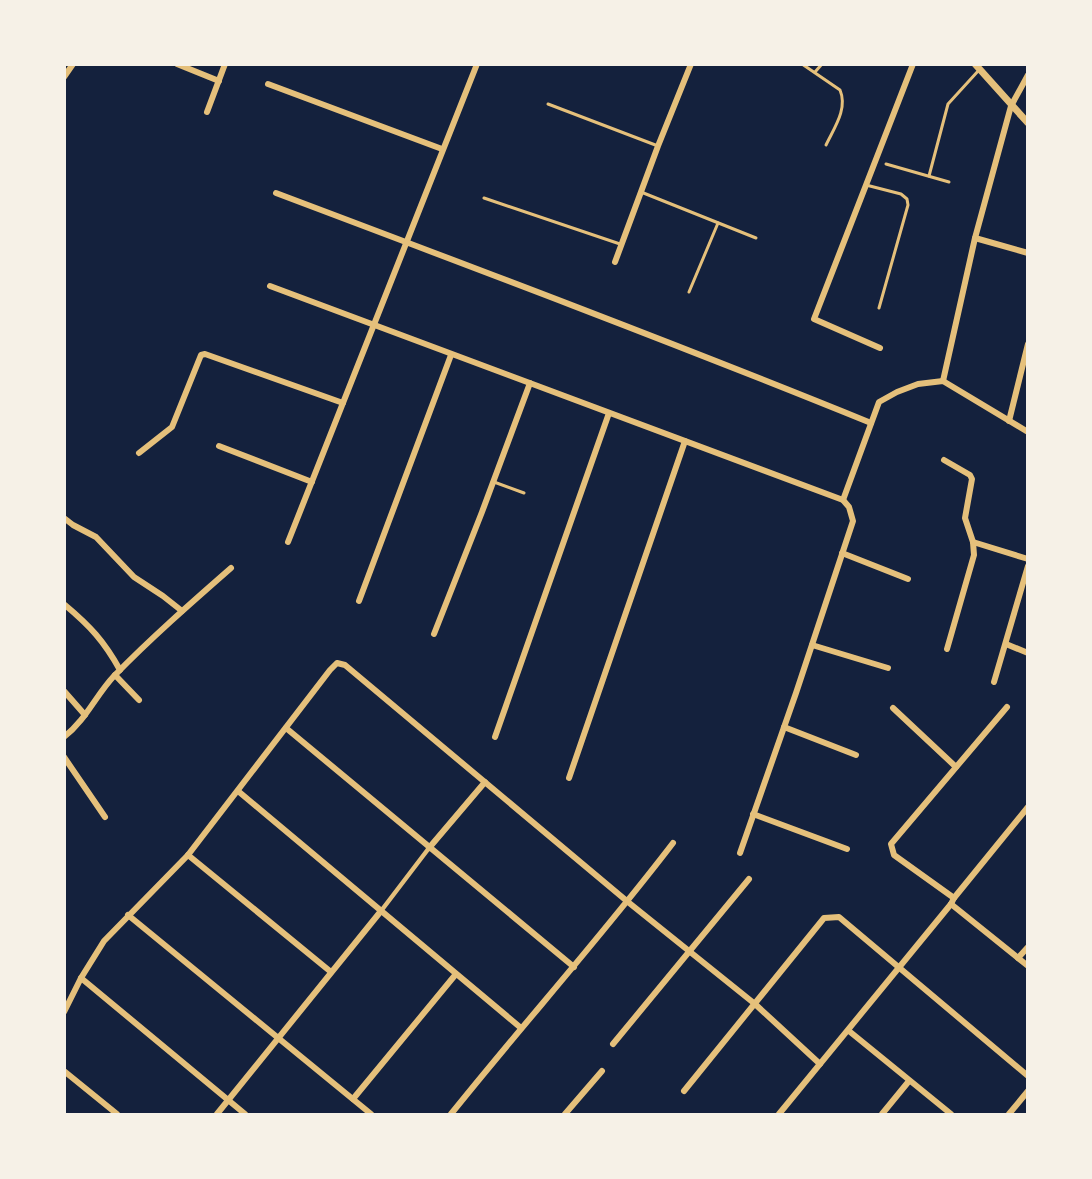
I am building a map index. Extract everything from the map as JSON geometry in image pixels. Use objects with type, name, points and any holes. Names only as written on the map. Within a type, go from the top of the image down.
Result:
[{"type":"street","points":[[64,77],[73,64]]},
{"type":"street","points":[[207,112],[225,64]]},
{"type":"street","points":[[288,542],[477,64]]},
{"type":"street","points":[[615,262],[691,64]]},
{"type":"street","points":[[880,348],[814,319],[913,64]]},
{"type":"street","points":[[181,65],[219,81]]},
{"type":"street","points":[[977,67],[1028,123]]},
{"type":"street","points":[[943,381],[975,238],[1011,106],[1028,75]]},
{"type":"street","points":[[268,84],[442,149]]},
{"type":"street","points":[[276,193],[678,345],[871,423]]},
{"type":"street","points":[[975,238],[1028,254]]},
{"type":"street","points":[[270,286],[843,500],[849,507],[852,521],[842,553],[740,853]]},
{"type":"street","points":[[1009,421],[1028,344]]},
{"type":"street","points":[[139,453],[172,427],[201,355],[206,354],[343,403]]},
{"type":"street","points":[[359,601],[451,355]]},
{"type":"street","points":[[843,500],[879,402],[887,396],[918,384],[943,381],[1028,432]]},
{"type":"street","points":[[434,634],[530,383]]},
{"type":"street","points":[[495,737],[609,412]]},
{"type":"street","points":[[569,778],[685,441]]},
{"type":"street","points":[[219,446],[312,482]]},
{"type":"street","points":[[944,460],[970,475],[972,479],[965,518],[973,542],[974,555],[947,649]]},
{"type":"street","points":[[64,518],[96,537],[134,577],[182,611]]},
{"type":"street","points":[[973,542],[1028,559]]},
{"type":"street","points":[[842,553],[908,579]]},
{"type":"street","points":[[994,682],[1028,566]]},
{"type":"street","points":[[64,737],[85,715],[117,673],[231,568]]},
{"type":"street","points":[[65,605],[91,627],[117,673],[139,700]]},
{"type":"street","points":[[1006,644],[1028,653]]},
{"type":"street","points":[[812,645],[888,668]]},
{"type":"street","points":[[64,1012],[81,978],[104,941],[188,855],[337,663],[345,665],[628,902],[755,1004],[820,1064]]},
{"type":"street","points":[[64,691],[85,715]]},
{"type":"street","points":[[1006,706],[891,843],[894,855],[953,901],[1028,966]]},
{"type":"street","points":[[893,708],[956,767]]},
{"type":"street","points":[[784,727],[856,755]]},
{"type":"street","points":[[286,728],[574,967]]},
{"type":"street","points":[[64,757],[105,817]]},
{"type":"street","points":[[217,1114],[429,848],[485,782]]},
{"type":"street","points":[[238,791],[521,1028]]},
{"type":"street","points":[[779,1114],[849,1031],[1028,807]]},
{"type":"street","points":[[753,814],[847,849]]},
{"type":"street","points":[[451,1114],[628,902],[673,843]]},
{"type":"street","points":[[188,855],[331,972]]},
{"type":"street","points":[[613,1044],[748,879]]},
{"type":"street","points":[[128,915],[371,1114]]},
{"type":"street","points":[[684,1091],[824,918],[828,917],[839,917],[1028,1076]]},
{"type":"street","points":[[1018,958],[1028,947]]},
{"type":"street","points":[[353,1099],[456,974]]},
{"type":"street","points":[[81,978],[244,1114]]},
{"type":"street","points":[[849,1031],[951,1114]]},
{"type":"street","points":[[64,1071],[117,1114]]},
{"type":"street","points":[[565,1114],[602,1071]]},
{"type":"street","points":[[882,1114],[909,1081]]},
{"type":"street","points":[[1009,1114],[1028,1091]]},
{"type":"lane","points":[[802,64],[840,90],[843,98],[841,114],[826,145]]},
{"type":"lane","points":[[815,72],[822,64]]},
{"type":"lane","points":[[929,176],[948,104],[977,67]]},
{"type":"lane","points":[[548,104],[658,146]]},
{"type":"lane","points":[[886,165],[949,182]]},
{"type":"lane","points":[[866,185],[902,194],[907,199],[908,205],[879,308]]},
{"type":"lane","points":[[641,192],[756,238]]},
{"type":"lane","points":[[484,198],[622,245]]},
{"type":"lane","points":[[689,292],[718,223]]},
{"type":"lane","points":[[493,482],[524,493]]}]
